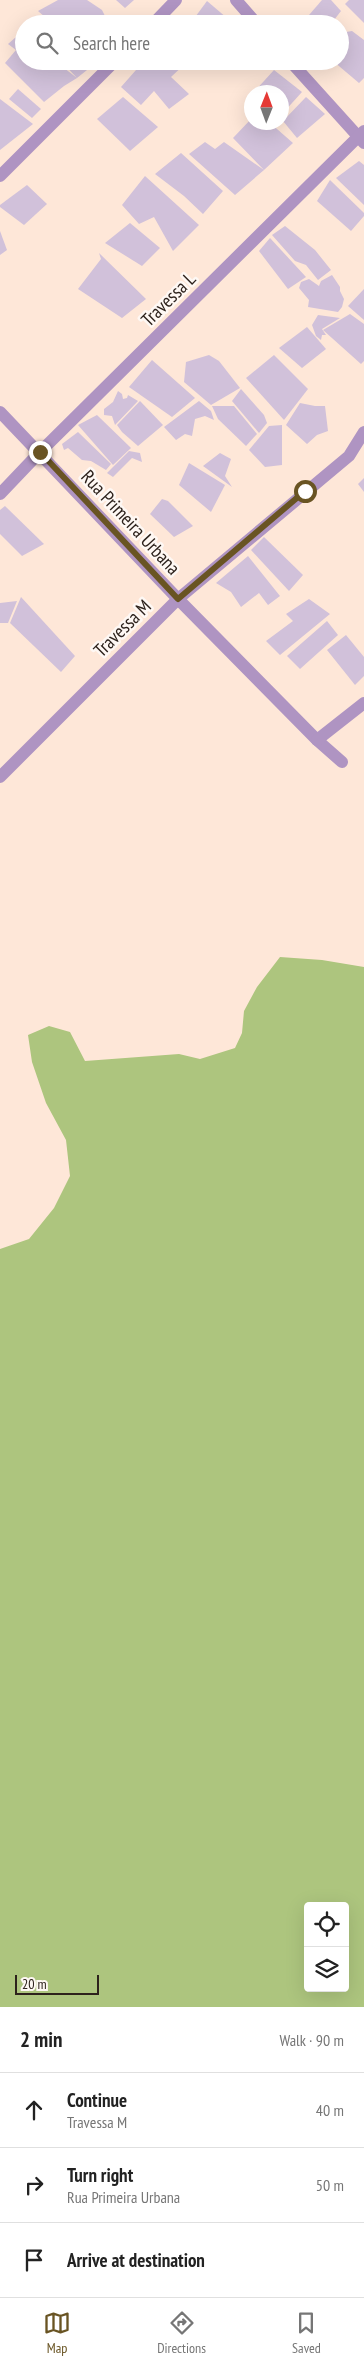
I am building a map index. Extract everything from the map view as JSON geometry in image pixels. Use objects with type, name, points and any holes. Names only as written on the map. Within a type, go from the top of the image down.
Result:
[{"type":"street","points":[[162,15],[176,0]]},
{"type":"street","points":[[236,0],[249,15]]},
{"type":"street","points":[[0,176],[106,70]]},
{"type":"street","points":[[299,70],[362,137]]},
{"type":"street","name":"Travessa L","points":[[0,494],[40,452],[362,137]]},
{"type":"street","name":"Rua Primeira Urbana","points":[[0,412],[178,599],[317,740],[342,762]]},
{"type":"street","name":"Travessa M","points":[[0,777],[178,599],[348,456],[364,432]]},
{"type":"street","points":[[317,740],[364,703]]},
{"type":"green space","points":[[280,957],[322,960],[364,967],[364,2007],[0,2007],[0,1249],[29,1239],[54,1208],[70,1176],[66,1140],[46,1103],[32,1062],[28,1035],[49,1026],[70,1032],[85,1061],[179,1054],[200,1059],[235,1048],[242,1033],[244,1011],[257,987]]},
{"type":"building","points":[[58,0],[87,0],[102,10],[104,15],[43,15],[38,11]]},
{"type":"building","points":[[116,0],[134,0],[125,8]]},
{"type":"building","points":[[322,0],[331,0],[341,11],[338,15],[309,15]]},
{"type":"building","points":[[349,0],[364,0],[364,23],[345,4]]},
{"type":"building","points":[[207,1],[223,15],[197,15]]},
{"type":"building","points":[[352,31],[364,40],[364,78],[359,83],[344,70],[349,70],[349,32]]},
{"type":"building","points":[[15,38],[15,49],[8,44]]},
{"type":"building","points":[[15,51],[15,70],[67,70],[77,78],[44,102],[5,63]]},
{"type":"building","points":[[69,70],[87,70],[77,78]]},
{"type":"building","points":[[136,70],[178,70],[171,77],[189,94],[169,109],[154,91],[141,105],[121,87]]},
{"type":"building","points":[[274,70],[302,92],[289,106],[289,85],[260,85]]},
{"type":"building","points":[[18,89],[41,109],[32,118],[9,99]]},
{"type":"building","points":[[123,97],[158,127],[130,151],[97,119]]},
{"type":"building","points":[[306,97],[325,114],[297,138],[289,128],[289,115]]},
{"type":"building","points":[[0,99],[33,124],[0,150]]},
{"type":"building","points":[[244,126],[244,130],[278,130],[293,143],[264,170],[233,138]]},
{"type":"building","points":[[205,142],[215,149],[224,142],[264,170],[235,195],[189,154]]},
{"type":"building","points":[[181,153],[223,191],[203,214],[184,196],[155,174]]},
{"type":"building","points":[[359,161],[364,165],[364,205],[336,178]]},
{"type":"building","points":[[145,176],[199,225],[173,251],[154,217],[139,224],[122,205]]},
{"type":"building","points":[[330,180],[364,213],[364,216],[351,231],[317,201]]},
{"type":"building","points":[[27,185],[47,204],[24,225],[0,207],[0,205]]},
{"type":"building","points":[[130,223],[160,248],[142,266],[105,243]]},
{"type":"building","points":[[285,226],[315,250],[331,270],[318,280],[306,265],[295,261],[272,235]]},
{"type":"building","points":[[0,231],[7,250],[0,255]]},
{"type":"building","points":[[270,238],[306,277],[288,289],[259,251]]},
{"type":"building","points":[[99,253],[146,299],[122,318],[78,289],[101,259]]},
{"type":"building","points":[[332,275],[340,287],[344,299],[342,307],[338,312],[308,307],[309,300],[299,288],[301,282],[309,279],[319,286],[321,281]]},
{"type":"building","points":[[364,289],[364,320],[348,306]]},
{"type":"building","points":[[350,314],[364,324],[364,361],[361,364],[323,330]]},
{"type":"building","points":[[318,315],[340,318],[322,329],[326,335],[322,335],[321,340],[316,336],[312,325]]},
{"type":"building","points":[[307,327],[326,349],[302,368],[279,348]]},
{"type":"building","points":[[209,355],[219,361],[240,388],[211,405],[184,382],[186,362]]},
{"type":"building","points":[[274,355],[308,389],[284,420],[246,378]]},
{"type":"building","points":[[152,360],[195,398],[172,417],[129,387]]},
{"type":"building","points":[[241,389],[264,415],[267,423],[259,433],[232,401]]},
{"type":"building","points":[[118,391],[122,394],[123,399],[127,398],[128,395],[138,401],[115,425],[112,416],[104,415],[104,409],[113,402]]},
{"type":"building","points":[[140,401],[163,425],[138,446],[117,425]]},
{"type":"building","points":[[199,401],[211,411],[214,420],[205,416],[195,419],[192,436],[185,434],[176,440],[164,427]]},
{"type":"building","points":[[300,403],[325,406],[328,431],[317,435],[307,444],[286,425]]},
{"type":"building","points":[[212,406],[234,406],[257,434],[246,446],[218,419]]},
{"type":"building","points":[[97,415],[131,448],[113,465],[78,425]]},
{"type":"building","points":[[282,425],[282,465],[265,467],[249,450],[269,426]]},
{"type":"building","points":[[78,432],[111,464],[106,470],[91,461],[82,460],[68,448],[64,450],[62,444]]},
{"type":"building","points":[[129,451],[140,453],[142,462],[132,458],[113,477],[107,473]]},
{"type":"building","points":[[220,453],[231,459],[225,476],[232,487],[203,466]]},
{"type":"building","points":[[189,463],[225,485],[211,512],[179,485]]},
{"type":"building","points":[[364,478],[364,492],[358,484]]},
{"type":"building","points":[[162,499],[168,501],[193,526],[174,537],[150,514]]},
{"type":"building","points":[[5,506],[44,544],[22,556],[0,534],[0,510]]},
{"type":"building","points":[[264,537],[303,575],[289,591],[251,550]]},
{"type":"building","points":[[248,556],[280,596],[268,605],[259,593],[241,607],[231,592],[216,583]]},
{"type":"building","points":[[21,597],[75,656],[61,672],[10,623]]},
{"type":"building","points":[[309,599],[330,614],[280,655],[266,641],[293,621],[286,614]]},
{"type":"building","points":[[17,601],[8,623],[0,623],[0,603]]},
{"type":"building","points":[[327,621],[338,635],[300,669],[287,656]]},
{"type":"building","points":[[346,635],[364,657],[364,676],[355,685],[327,650]]},
{"type":"route","points":[[40,452],[178,599],[305,491]]}]
